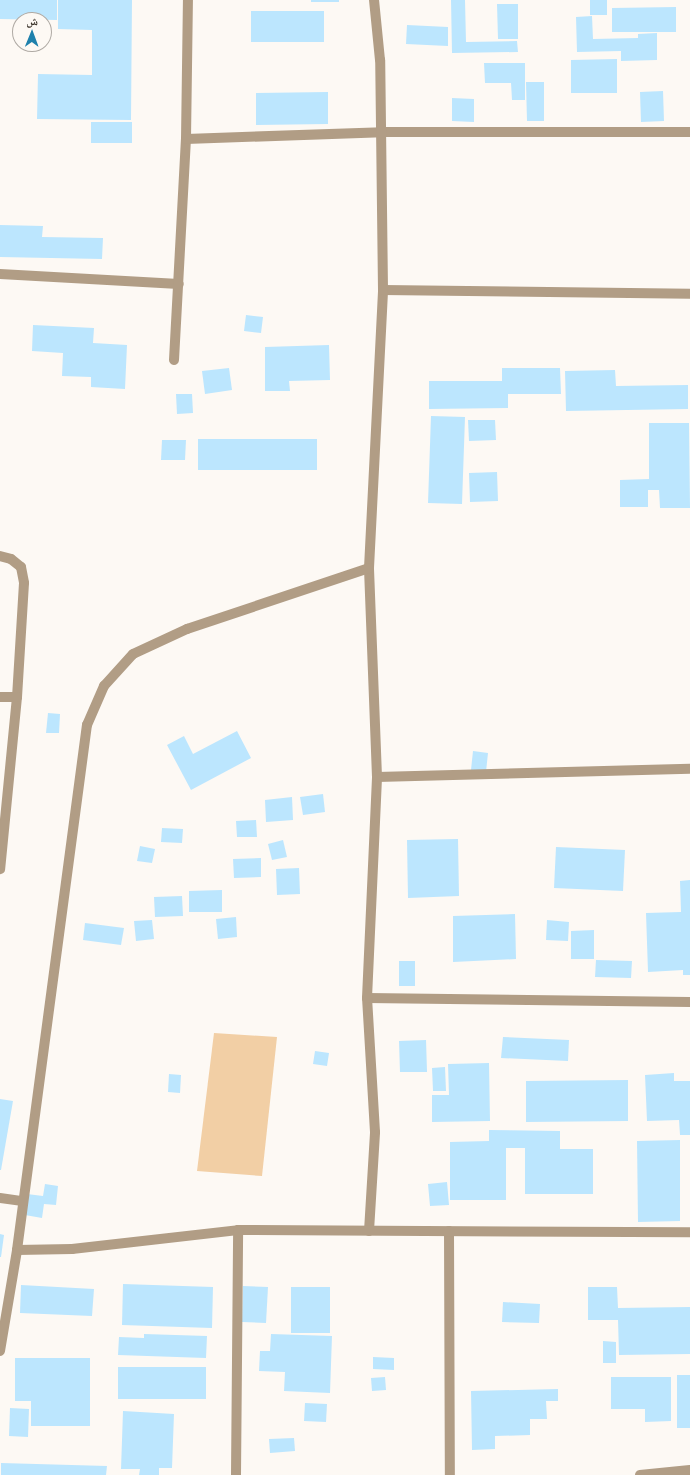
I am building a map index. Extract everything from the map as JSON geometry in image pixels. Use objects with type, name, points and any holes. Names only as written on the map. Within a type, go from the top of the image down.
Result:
[{"type":"street","points":[[174,360],[186,139],[188,0]]},
{"type":"street","points":[[370,1231],[375,1132],[367,998],[377,776],[369,568],[382,290],[382,132],[380,60],[374,0]]},
{"type":"street","points":[[186,139],[382,132],[690,132]]},
{"type":"street","points":[[0,274],[179,284]]},
{"type":"street","points":[[382,290],[690,294]]},
{"type":"street","points":[[0,556],[11,559],[21,567],[24,583],[17,698],[0,869]]},
{"type":"street","points":[[0,1351],[17,1250],[21,1201],[87,725],[104,686],[133,654],[187,628],[369,568]]},
{"type":"street","points":[[0,697],[17,698]]},
{"type":"street","points":[[377,776],[690,769]]},
{"type":"street","points":[[367,998],[690,1002]]},
{"type":"street","points":[[0,1198],[21,1201]]},
{"type":"street","points":[[17,1250],[72,1249],[238,1230],[690,1232]]},
{"type":"street","points":[[236,1475],[238,1230]]},
{"type":"street","points":[[449,1232],[450,1475]]},
{"type":"street","points":[[640,1475],[690,1470]]},
{"type":"shaded area","points":[[214,1033],[277,1037],[262,1176],[197,1171]]},
{"type":"building","points":[[0,0],[57,0],[57,20],[52,20],[52,12],[12,12],[12,19],[0,19]]},
{"type":"building","points":[[58,0],[132,0],[131,120],[37,119],[38,74],[92,75],[92,30],[58,29]]},
{"type":"building","points":[[311,0],[339,0],[339,2],[311,2]]},
{"type":"building","points":[[451,0],[465,0],[466,42],[517,41],[518,52],[452,53]]},
{"type":"building","points":[[590,0],[607,0],[607,15],[590,15]]},
{"type":"building","points":[[497,4],[518,4],[518,39],[498,39]]},
{"type":"building","points":[[676,7],[676,32],[612,32],[612,8]]},
{"type":"building","points":[[251,11],[324,11],[324,42],[251,42]]},
{"type":"building","points":[[592,16],[593,39],[638,38],[638,34],[657,33],[657,60],[621,61],[621,51],[577,52],[576,17]]},
{"type":"building","points":[[407,25],[448,27],[448,46],[406,44]]},
{"type":"building","points":[[617,59],[617,93],[571,93],[571,60]]},
{"type":"building","points":[[484,63],[525,63],[525,100],[512,100],[511,83],[485,83]]},
{"type":"building","points":[[526,82],[544,82],[544,121],[527,121]]},
{"type":"building","points":[[663,91],[664,121],[641,122],[640,92]]},
{"type":"building","points":[[328,92],[328,124],[256,125],[256,93]]},
{"type":"building","points":[[452,98],[474,99],[474,122],[452,121]]},
{"type":"building","points":[[91,122],[132,122],[132,143],[91,143]]},
{"type":"building","points":[[0,225],[43,226],[42,237],[103,238],[102,259],[0,257]]},
{"type":"building","points":[[246,315],[263,317],[261,333],[244,331]]},
{"type":"building","points":[[33,325],[94,328],[93,343],[127,345],[125,389],[91,387],[91,377],[62,376],[63,353],[32,351]]},
{"type":"building","points":[[329,345],[330,380],[289,381],[290,391],[265,391],[265,347]]},
{"type":"building","points":[[229,368],[232,390],[205,394],[202,371]]},
{"type":"building","points":[[502,368],[560,368],[561,394],[508,394],[508,408],[429,409],[429,381],[502,381]]},
{"type":"building","points":[[615,370],[616,386],[688,385],[688,409],[566,411],[565,371]]},
{"type":"building","points":[[176,394],[192,394],[193,413],[177,414]]},
{"type":"building","points":[[431,416],[465,417],[462,504],[428,503]]},
{"type":"building","points":[[468,420],[495,420],[496,440],[469,441]]},
{"type":"building","points":[[649,423],[689,423],[690,508],[660,508],[659,490],[648,490],[648,507],[620,507],[620,480],[649,479]]},
{"type":"building","points":[[198,439],[317,439],[317,470],[198,470]]},
{"type":"building","points":[[162,440],[186,440],[185,460],[161,460]]},
{"type":"building","points":[[497,472],[498,501],[470,502],[469,473]]},
{"type":"building","points":[[48,713],[60,714],[59,733],[46,733]]},
{"type":"building","points":[[237,731],[251,758],[191,790],[167,745],[184,736],[193,754]]},
{"type":"building","points":[[473,751],[488,753],[486,772],[471,770]]},
{"type":"building","points":[[323,794],[325,812],[303,815],[300,797]]},
{"type":"building","points":[[292,797],[293,820],[266,822],[265,800]]},
{"type":"building","points":[[256,820],[257,837],[237,837],[236,821]]},
{"type":"building","points":[[162,828],[183,829],[182,843],[161,842]]},
{"type":"building","points":[[458,839],[459,896],[408,898],[407,840]]},
{"type":"building","points":[[283,840],[287,857],[272,860],[268,844]]},
{"type":"building","points":[[140,846],[155,849],[152,863],[137,861]]},
{"type":"building","points":[[556,847],[625,850],[623,891],[554,888]]},
{"type":"building","points":[[261,858],[261,877],[234,878],[233,859]]},
{"type":"building","points":[[299,868],[300,894],[277,895],[276,869]]},
{"type":"building","points":[[690,880],[690,975],[683,975],[683,970],[648,972],[646,913],[681,912],[680,881]]},
{"type":"building","points":[[222,890],[222,912],[189,912],[189,891]]},
{"type":"building","points":[[182,896],[183,916],[155,917],[154,897]]},
{"type":"building","points":[[515,914],[516,959],[453,962],[453,916]]},
{"type":"building","points":[[236,917],[237,937],[218,939],[216,919]]},
{"type":"building","points":[[152,920],[154,939],[136,941],[134,921]]},
{"type":"building","points":[[547,920],[569,922],[568,941],[546,940]]},
{"type":"building","points":[[85,923],[124,928],[121,945],[83,940]]},
{"type":"building","points":[[594,930],[594,959],[571,959],[571,931]]},
{"type":"building","points":[[596,960],[632,961],[631,978],[595,977]]},
{"type":"building","points":[[399,961],[415,961],[415,986],[399,986]]},
{"type":"building","points":[[503,1037],[569,1040],[568,1061],[501,1058]]},
{"type":"building","points":[[426,1040],[427,1072],[400,1072],[399,1041]]},
{"type":"building","points":[[315,1051],[329,1053],[327,1066],[313,1064]]},
{"type":"building","points":[[489,1063],[490,1121],[432,1122],[432,1095],[449,1095],[448,1064]]},
{"type":"building","points":[[445,1067],[446,1091],[433,1091],[432,1068]]},
{"type":"building","points":[[674,1073],[674,1081],[690,1081],[690,1135],[680,1135],[679,1120],[647,1121],[645,1075]]},
{"type":"building","points":[[169,1074],[181,1075],[180,1093],[168,1092]]},
{"type":"building","points":[[628,1080],[628,1121],[526,1122],[526,1081]]},
{"type":"building","points":[[0,1099],[13,1101],[1,1170],[0,1170]]},
{"type":"building","points":[[489,1130],[560,1131],[560,1149],[593,1149],[593,1194],[525,1194],[525,1148],[506,1148],[506,1200],[450,1200],[450,1142],[489,1141]]},
{"type":"building","points":[[680,1140],[680,1221],[638,1222],[637,1141]]},
{"type":"building","points":[[447,1182],[449,1205],[430,1206],[428,1184]]},
{"type":"building","points":[[45,1184],[58,1186],[56,1205],[44,1204],[42,1218],[25,1215],[27,1194],[43,1196]]},
{"type":"building","points":[[0,1234],[4,1235],[1,1257],[0,1257]]},
{"type":"building","points":[[123,1284],[213,1287],[212,1328],[122,1325]]},
{"type":"building","points":[[21,1285],[94,1289],[92,1316],[20,1313]]},
{"type":"building","points":[[243,1286],[268,1287],[266,1323],[242,1322]]},
{"type":"building","points":[[291,1287],[330,1287],[330,1333],[291,1333]]},
{"type":"building","points":[[588,1287],[617,1287],[618,1308],[690,1307],[690,1354],[619,1355],[618,1320],[588,1320]]},
{"type":"building","points":[[503,1302],[540,1304],[539,1323],[502,1322]]},
{"type":"building","points":[[144,1334],[207,1336],[206,1358],[118,1355],[119,1337],[144,1338]]},
{"type":"building","points":[[271,1334],[332,1336],[330,1393],[284,1391],[285,1372],[259,1371],[260,1351],[270,1351]]},
{"type":"building","points":[[603,1341],[616,1342],[616,1363],[603,1363]]},
{"type":"building","points":[[373,1357],[394,1358],[394,1370],[373,1369]]},
{"type":"building","points":[[15,1358],[90,1358],[90,1426],[31,1426],[31,1401],[15,1401]]},
{"type":"building","points":[[118,1367],[206,1367],[206,1399],[118,1399]]},
{"type":"building","points":[[677,1375],[690,1375],[690,1428],[677,1428]]},
{"type":"building","points":[[385,1377],[386,1390],[372,1391],[371,1378]]},
{"type":"building","points":[[611,1377],[671,1377],[671,1421],[645,1422],[645,1409],[611,1409]]},
{"type":"building","points":[[558,1389],[558,1401],[546,1401],[547,1419],[530,1419],[530,1435],[495,1436],[495,1449],[472,1450],[471,1391]]},
{"type":"building","points":[[305,1403],[327,1404],[326,1422],[304,1421]]},
{"type":"building","points":[[10,1408],[29,1409],[28,1437],[9,1436]]},
{"type":"building","points":[[123,1411],[174,1414],[172,1468],[159,1468],[159,1475],[139,1475],[140,1469],[121,1469]]},
{"type":"building","points":[[294,1438],[295,1451],[270,1453],[269,1439]]},
{"type":"building","points":[[1,1463],[107,1466],[106,1475],[1,1475]]}]
